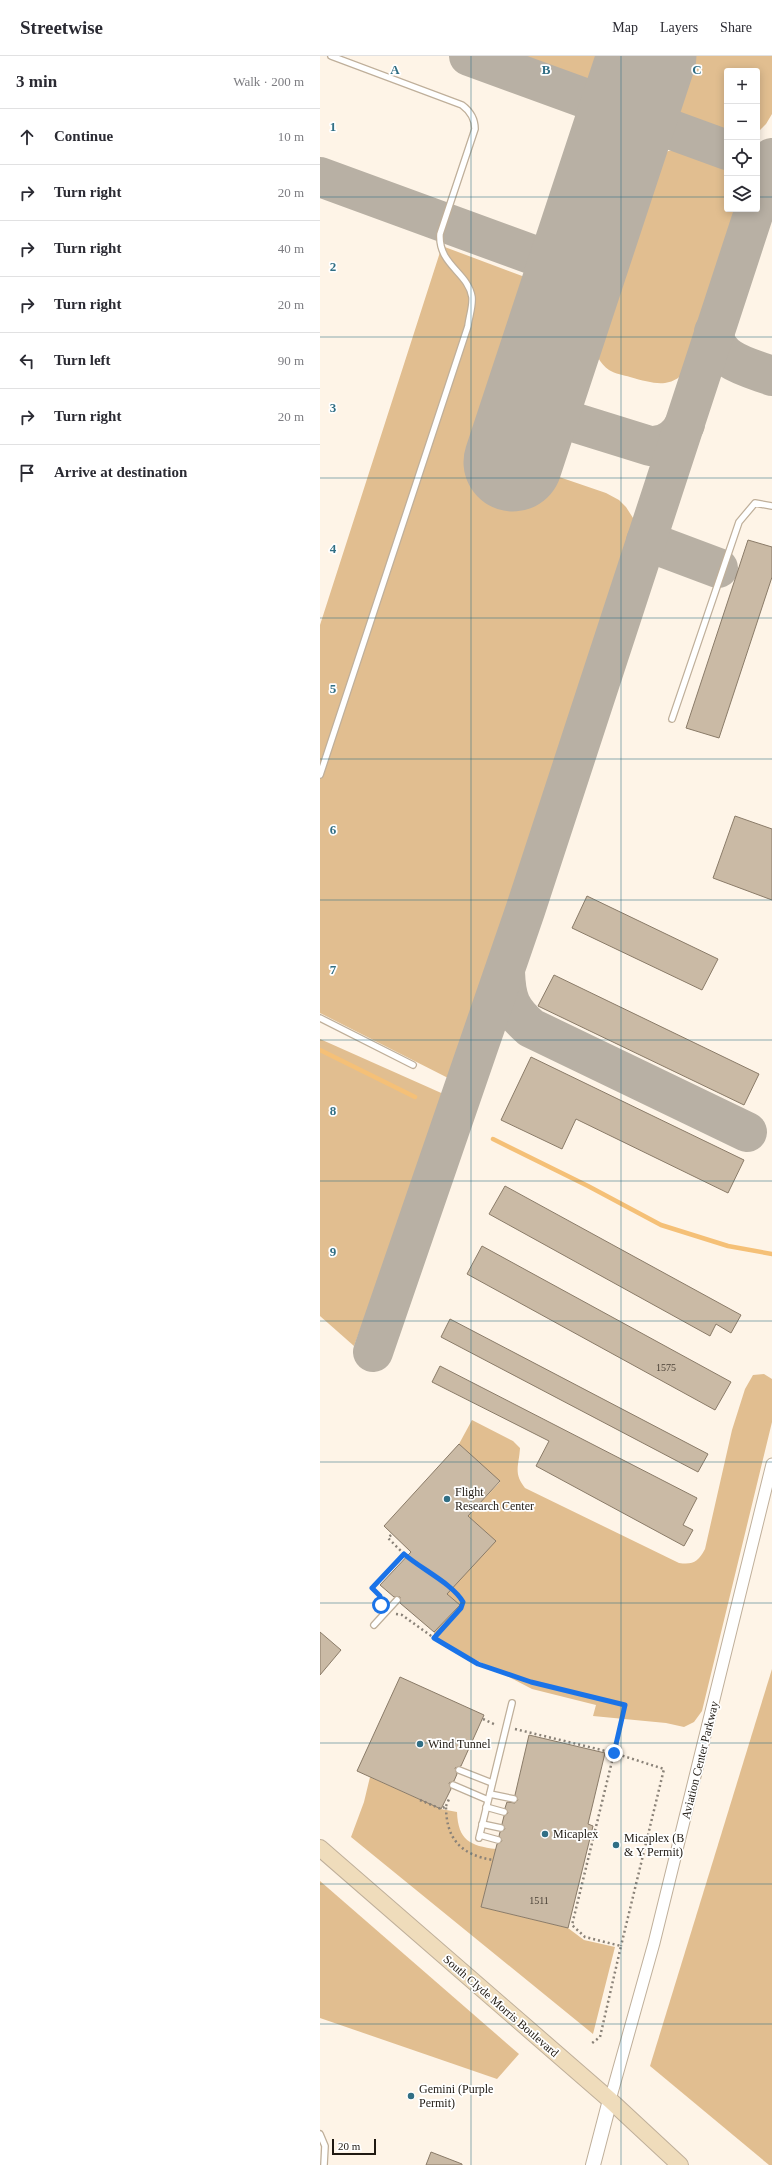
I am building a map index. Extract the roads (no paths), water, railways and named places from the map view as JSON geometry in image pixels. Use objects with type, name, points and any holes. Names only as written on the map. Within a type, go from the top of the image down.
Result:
[{"type":"main road","name":"South Clyde Morris Boulevard","points":[[320,1848],[610,2100],[680,2165]]},
{"type":"street","name":"Aviation Center Parkway","points":[[610,2100],[654,1943],[772,1464]]},
{"type":"street","points":[[593,2165],[610,2100]]},
{"type":"lane","points":[[320,775],[468,326],[472,297],[459,274],[445,259],[440,243],[440,234],[475,130],[475,123],[471,114],[462,105],[331,56]]},
{"type":"lane","points":[[672,719],[739,522],[755,503],[772,506]]},
{"type":"lane","points":[[320,1018],[413,1065]]},
{"type":"lane","points":[[374,1625],[397,1600]]},
{"type":"lane","points":[[498,1840],[479,1836],[512,1703]]},
{"type":"lane","points":[[459,1770],[492,1783]]},
{"type":"lane","points":[[453,1785],[489,1797],[514,1799]]},
{"type":"lane","points":[[486,1807],[504,1812]]},
{"type":"lane","points":[[482,1824],[501,1828]]},
{"type":"lane","points":[[320,2134],[325,2146],[324,2165]]},
{"type":"waterway","points":[[320,1050],[415,1097]]},
{"type":"waterway","points":[[493,1139],[588,1186],[661,1225],[728,1246],[772,1254]]},
{"type":"place","name":"Flight Research Center","points":[[447,1499]]},
{"type":"place","name":"Wind Tunnel","points":[[420,1744]]},
{"type":"place","name":"Micaplex","points":[[545,1834]]},
{"type":"place","name":"Micaplex (B & Y Permit)","points":[[616,1845]]},
{"type":"place","name":"Gemini (Purple Permit)","points":[[411,2096]]}]
